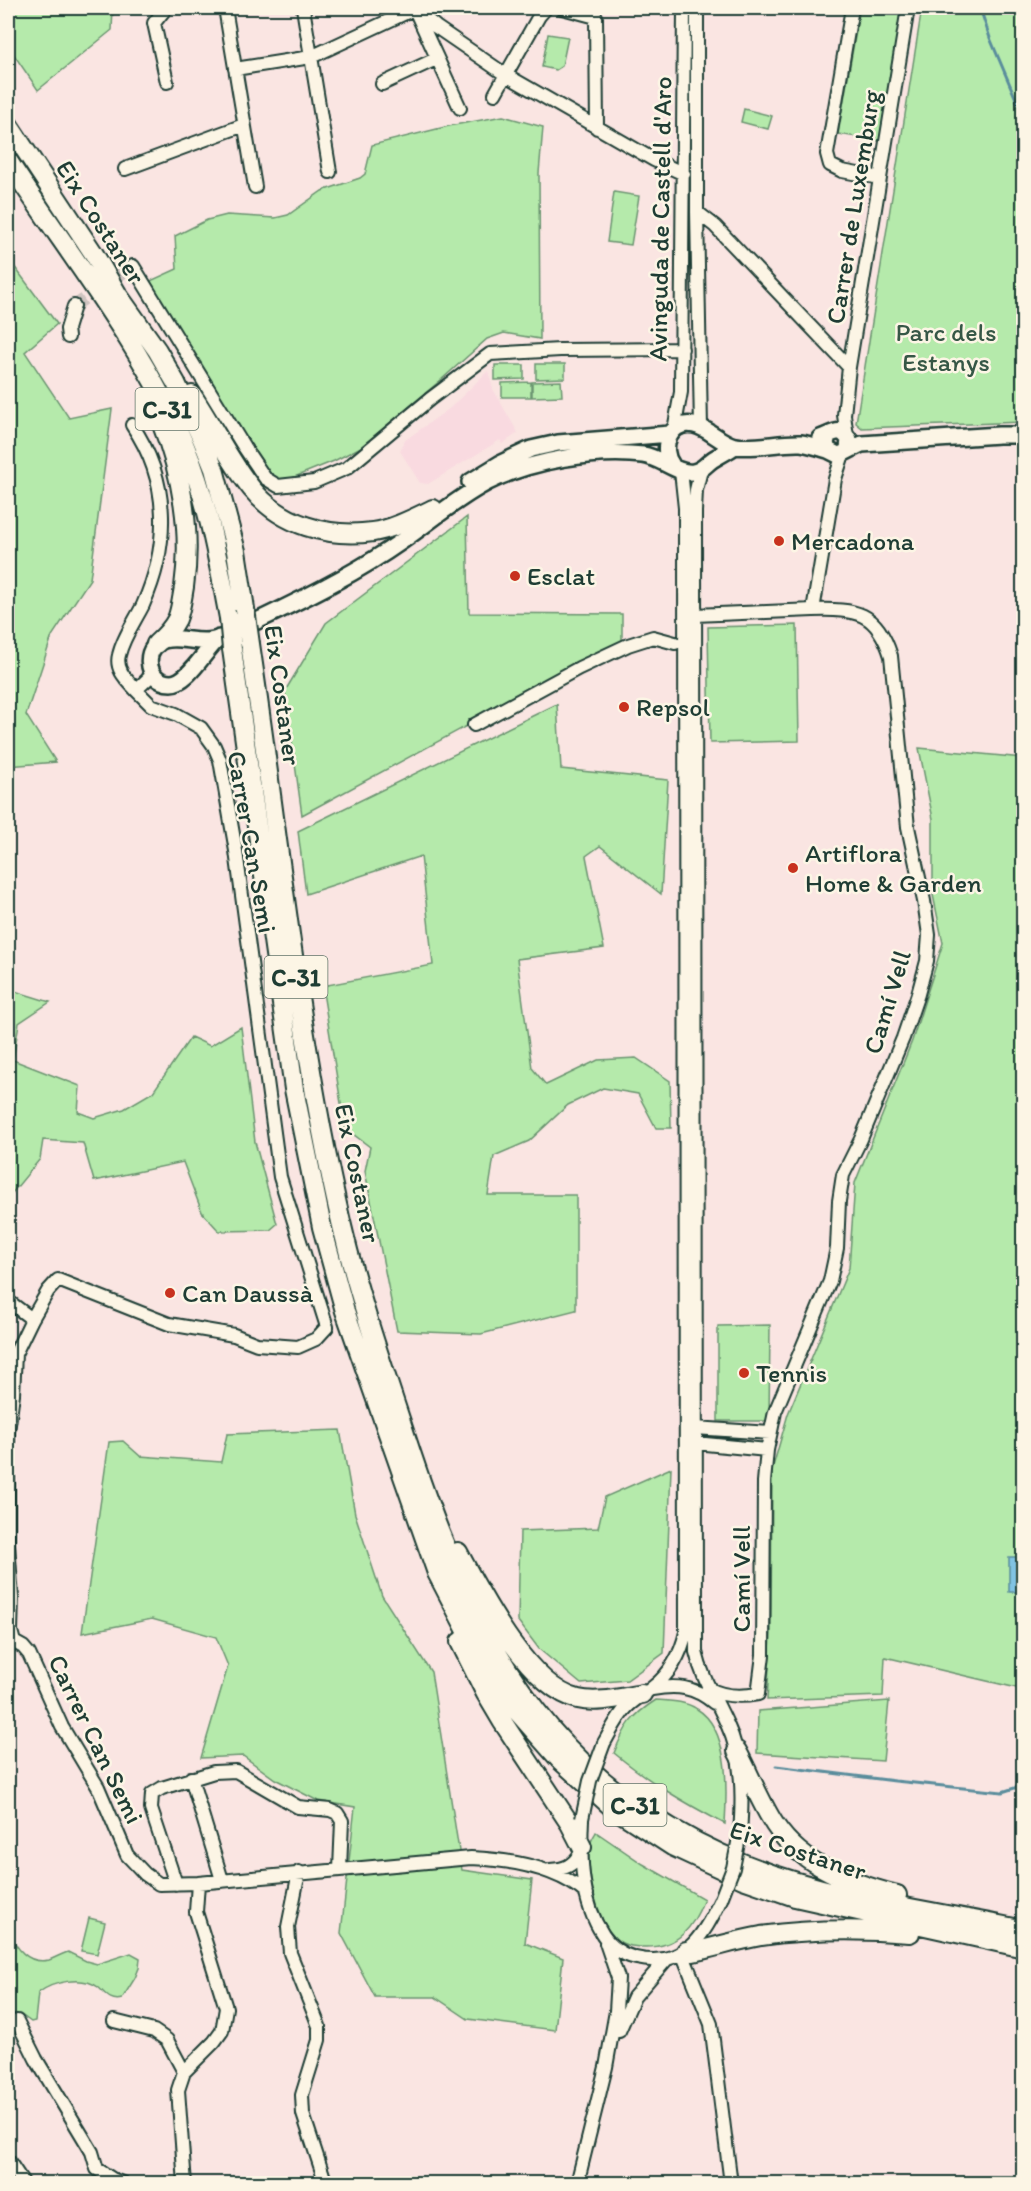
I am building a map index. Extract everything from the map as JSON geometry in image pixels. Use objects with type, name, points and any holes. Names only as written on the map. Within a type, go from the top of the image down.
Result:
[{"type":"highway","name":"Eix Costaner","points":[[8,124],[94,254],[118,295],[157,350],[176,383],[214,469],[236,551],[313,1086],[339,1212],[377,1349],[435,1520],[457,1575],[496,1652],[522,1693],[572,1752],[621,1794],[675,1830],[711,1849],[796,1882],[864,1899],[1023,1930]]},
{"type":"highway","name":"Eix Costaner","points":[[8,161],[159,392],[185,446],[205,506],[229,618],[226,644],[290,1066],[322,1227],[355,1340],[437,1573],[478,1652],[508,1701],[560,1760],[612,1807],[672,1846],[770,1889],[821,1904],[1023,1948]]},
{"type":"highway","points":[[50,226],[56,245],[110,326],[143,382],[170,443],[177,470],[182,493],[187,559],[181,608],[177,620],[169,632],[156,644]]},
{"type":"highway","points":[[94,254],[144,318],[215,429],[235,466],[253,491],[277,513],[307,528],[337,533],[374,532],[433,510]]},
{"type":"highway","name":"C-31","points":[[435,1520],[450,1536],[490,1611],[547,1683],[578,1700],[610,1699],[647,1691]]},
{"type":"highway","name":"C-31","points":[[437,1573],[437,1586],[466,1656],[502,1721],[570,1824],[581,1850]]},
{"type":"highway","points":[[736,1751],[776,1826],[792,1845],[814,1863],[837,1876],[924,1902],[968,1918]]},
{"type":"highway","points":[[684,1952],[693,1952],[761,1936],[805,1931],[848,1929],[912,1933],[946,1932]]},
{"type":"main road","points":[[400,543],[433,510],[464,485],[501,463],[531,449],[558,443],[672,432],[687,424],[735,446]]},
{"type":"main road","points":[[704,430],[713,446],[705,465]]},
{"type":"main road","points":[[672,432],[665,450],[676,468]]},
{"type":"main road","points":[[226,644],[167,639],[156,644],[149,657],[150,668],[162,682],[173,683],[184,679],[209,647],[226,644],[400,543],[465,495],[522,468],[570,457],[620,454],[645,455],[692,472],[735,446],[842,444],[1023,435]]},
{"type":"main road","points":[[178,640],[192,652],[192,670]]},
{"type":"street","points":[[166,8],[154,23],[167,82]]},
{"type":"street","points":[[225,8],[255,187]]},
{"type":"street","points":[[303,8],[330,172]]},
{"type":"street","points":[[235,69],[311,57],[414,8]]},
{"type":"street","points":[[414,8],[436,27],[506,75],[654,160],[684,174]]},
{"type":"street","points":[[414,8],[459,108]]},
{"type":"street","points":[[495,94],[539,16],[546,8]]},
{"type":"street","points":[[562,8],[596,17],[597,128]]},
{"type":"street","name":"Avinguda de Castell d'Aro","points":[[672,432],[681,392],[684,8]]},
{"type":"street","name":"Avinguda de Castell d'Aro","points":[[697,8],[697,212],[704,430]]},
{"type":"street","points":[[852,8],[827,154],[830,165],[842,171],[880,178]]},
{"type":"street","name":"Carrer de Luxemburg","points":[[842,444],[849,367],[908,8]]},
{"type":"street","points":[[382,84],[436,58]]},
{"type":"street","points":[[125,169],[244,125]]},
{"type":"street","points":[[697,212],[715,226],[849,367]]},
{"type":"street","points":[[133,266],[244,447],[265,478],[278,486],[314,482],[347,468],[430,399],[490,354],[560,350],[682,349]]},
{"type":"street","points":[[68,337],[67,329],[74,306]]},
{"type":"street","name":"Carrer Can Semi","points":[[132,425],[150,454],[158,484],[162,538],[158,566],[118,656],[121,674],[151,705],[176,714],[201,728],[214,746],[220,760],[236,851],[280,1177],[327,1327],[316,1338],[298,1347],[257,1344],[234,1335],[169,1324],[57,1280],[32,1319],[15,1354],[14,1394],[8,1432],[8,1544],[12,1598],[11,1631],[14,1642],[29,1654],[63,1727],[98,1787],[127,1855],[145,1874],[159,1884],[198,1883],[471,1858],[496,1859],[543,1870],[572,1881],[587,1894]]},
{"type":"street","points":[[813,610],[842,444]]},
{"type":"street","points":[[606,2067],[623,2019],[634,1997],[666,1960],[684,1952],[705,1929],[721,1899],[733,1868],[740,1833],[742,1789],[736,1751],[728,1724],[708,1688],[696,1652],[695,512],[696,490],[705,465]]},
{"type":"street","points":[[577,2184],[606,2067],[616,2011],[618,1978],[587,1894],[581,1850],[582,1819],[590,1781],[604,1743],[624,1710],[662,1680],[681,1652],[686,1632],[685,508],[676,468]]},
{"type":"street","name":"Camí Vell","points":[[695,615],[843,609],[873,622],[885,636],[891,657],[908,828],[929,935],[927,961],[903,1038],[861,1139],[843,1175],[838,1201],[837,1248],[830,1281],[775,1412],[767,1450],[763,1523],[763,1655],[758,1694],[745,1696],[735,1701],[728,1709],[728,1724]]},
{"type":"street","points":[[474,725],[579,668],[628,645],[653,637],[675,643]]},
{"type":"street","points":[[136,690],[153,674]]},
{"type":"street","points":[[8,1301],[32,1319]]},
{"type":"street","points":[[695,1428],[770,1434]]},
{"type":"street","points":[[695,1443],[767,1450]]},
{"type":"street","points":[[647,1691],[684,1686],[694,1689],[717,1705]]},
{"type":"street","points":[[708,1688],[718,1694],[745,1696]]},
{"type":"street","points":[[176,1884],[151,1809],[151,1798],[162,1788],[214,1772],[236,1771],[298,1807],[330,1810],[337,1814],[342,1821],[340,1869]]},
{"type":"street","points":[[191,1779],[222,1880]]},
{"type":"street","name":"Carrer Can Semi","points":[[543,1870],[564,1870],[572,1864],[581,1850]]},
{"type":"street","points":[[299,1872],[288,1927],[290,1953],[319,2026],[319,2040],[302,2095],[303,2114],[326,2184]]},
{"type":"street","points":[[186,2184],[178,2090],[184,2072],[214,2043],[222,2031],[226,2008],[196,1912],[198,1883]]},
{"type":"street","points":[[603,1936],[614,1948],[627,1955],[644,1960],[666,1960],[675,1963],[704,2004]]},
{"type":"street","points":[[684,1952],[711,2024],[731,2184]]},
{"type":"street","points":[[17,2021],[36,2059],[92,2152],[97,2169],[124,2184]]},
{"type":"street","points":[[114,2021],[154,2031],[167,2040],[184,2072]]},
{"type":"street","points":[[8,2160],[24,2184]]},
{"type":"shaded area","points":[[488,371],[493,389],[518,433],[502,444],[500,440],[428,484],[420,483],[400,451],[404,441],[450,408]]},
{"type":"green space","points":[[8,8],[113,8],[112,30],[38,90],[8,46]]},
{"type":"green space","points":[[860,8],[902,9],[880,141],[838,134]]},
{"type":"green space","name":"Parc dels Estanys","points":[[922,8],[1023,8],[1023,422],[862,428],[856,423]]},
{"type":"green space","points":[[548,34],[568,37],[562,66],[556,70],[542,67]]},
{"type":"green space","points":[[744,109],[772,116],[768,129],[741,122]]},
{"type":"green space","points":[[503,116],[543,127],[539,173],[540,339],[504,333],[487,339],[361,447],[287,480],[273,480],[257,469],[146,283],[177,269],[175,236],[207,220],[227,215],[275,218],[288,215],[322,191],[360,178],[365,174],[372,145],[449,126]]},
{"type":"green space","points":[[614,192],[639,196],[631,245],[607,242]]},
{"type":"green space","points":[[8,258],[57,324],[25,352],[69,418],[112,409],[90,579],[52,636],[26,715],[56,762],[8,766]]},
{"type":"green space","points":[[536,364],[565,364],[565,378],[536,379]]},
{"type":"green space","points":[[495,365],[524,365],[524,379],[495,380]]},
{"type":"green space","points":[[561,381],[562,396],[532,397],[532,382]]},
{"type":"green space","points":[[531,382],[531,397],[502,397],[502,383]]},
{"type":"green space","points":[[467,517],[469,613],[622,614],[622,642],[302,815],[285,691],[326,623]]},
{"type":"green space","points":[[797,625],[799,741],[710,743],[708,627]]},
{"type":"green space","points":[[557,704],[561,769],[668,780],[661,894],[600,846],[586,856],[604,948],[517,959],[532,1068],[546,1085],[598,1060],[636,1058],[670,1081],[671,1128],[656,1128],[638,1094],[603,1088],[568,1105],[529,1141],[494,1156],[488,1195],[576,1195],[576,1310],[481,1334],[397,1331],[365,1171],[370,1147],[345,1128],[322,986],[433,965],[421,856],[306,894],[298,831]]},
{"type":"green space","points":[[919,748],[1023,758],[1024,1662],[1017,1688],[885,1657],[883,1696],[767,1700],[771,1634],[772,1470],[788,1414],[849,1268],[855,1183],[912,1041],[943,943],[933,895],[933,819]]},
{"type":"green space","points":[[8,989],[50,1002],[19,1023],[13,1060],[80,1086],[78,1112],[94,1118],[124,1109],[153,1092],[191,1037],[210,1046],[241,1027],[255,1142],[277,1224],[270,1230],[219,1231],[202,1212],[183,1162],[94,1181],[83,1143],[43,1140],[40,1159],[8,1198]]},
{"type":"green space","name":"Tennis","points":[[770,1325],[769,1421],[718,1421],[718,1326]]},
{"type":"green space","points":[[340,1430],[355,1514],[382,1596],[431,1672],[462,1870],[532,1880],[525,1943],[563,1958],[555,2030],[468,2019],[435,1997],[375,1997],[341,1933],[355,1807],[318,1801],[275,1779],[243,1756],[201,1758],[228,1666],[216,1637],[152,1619],[82,1633],[109,1442],[123,1441],[140,1456],[221,1462],[227,1434]]},
{"type":"green space","points":[[671,1468],[664,1653],[627,1680],[581,1684],[539,1649],[518,1621],[520,1531],[598,1528],[605,1497]]},
{"type":"green space","points":[[656,1700],[692,1706],[708,1718],[716,1731],[721,1745],[726,1778],[725,1824],[668,1792],[614,1753],[630,1722],[640,1711]]},
{"type":"green space","points":[[889,1701],[883,1761],[757,1753],[758,1711]]},
{"type":"green space","points":[[596,1832],[643,1864],[704,1899],[695,1919],[683,1934],[666,1944],[644,1947],[624,1944],[614,1936],[600,1913],[592,1883],[590,1843]]},
{"type":"green space","points":[[89,1918],[105,1922],[97,1954],[81,1951]]},
{"type":"green space","points":[[8,1931],[19,1949],[34,1960],[49,1960],[68,1952],[97,1964],[131,1953],[140,1958],[139,1968],[122,1999],[118,2000],[84,1981],[67,1981],[44,1989],[38,1993],[35,2021],[31,2022],[20,2014],[8,2013]]},
{"type":"water","points":[[1009,1557],[1023,1557],[1023,1592],[1009,1592]]},
{"type":"waterway","points":[[980,8],[990,38],[1024,118]]},
{"type":"waterway","points":[[776,1766],[1002,1792],[1024,1785]]},
{"type":"tunnel","points":[[74,306],[133,266]]},
{"type":"place","name":"Mercadona","points":[[779,541]]},
{"type":"place","name":"Esclat","points":[[515,576]]},
{"type":"place","name":"Repsol","points":[[624,707]]},
{"type":"place","name":"Artiflora Home & Garden","points":[[793,868]]},
{"type":"place","name":"Can Daussà","points":[[170,1293]]},
{"type":"place","name":"Tennis","points":[[744,1373]]}]
